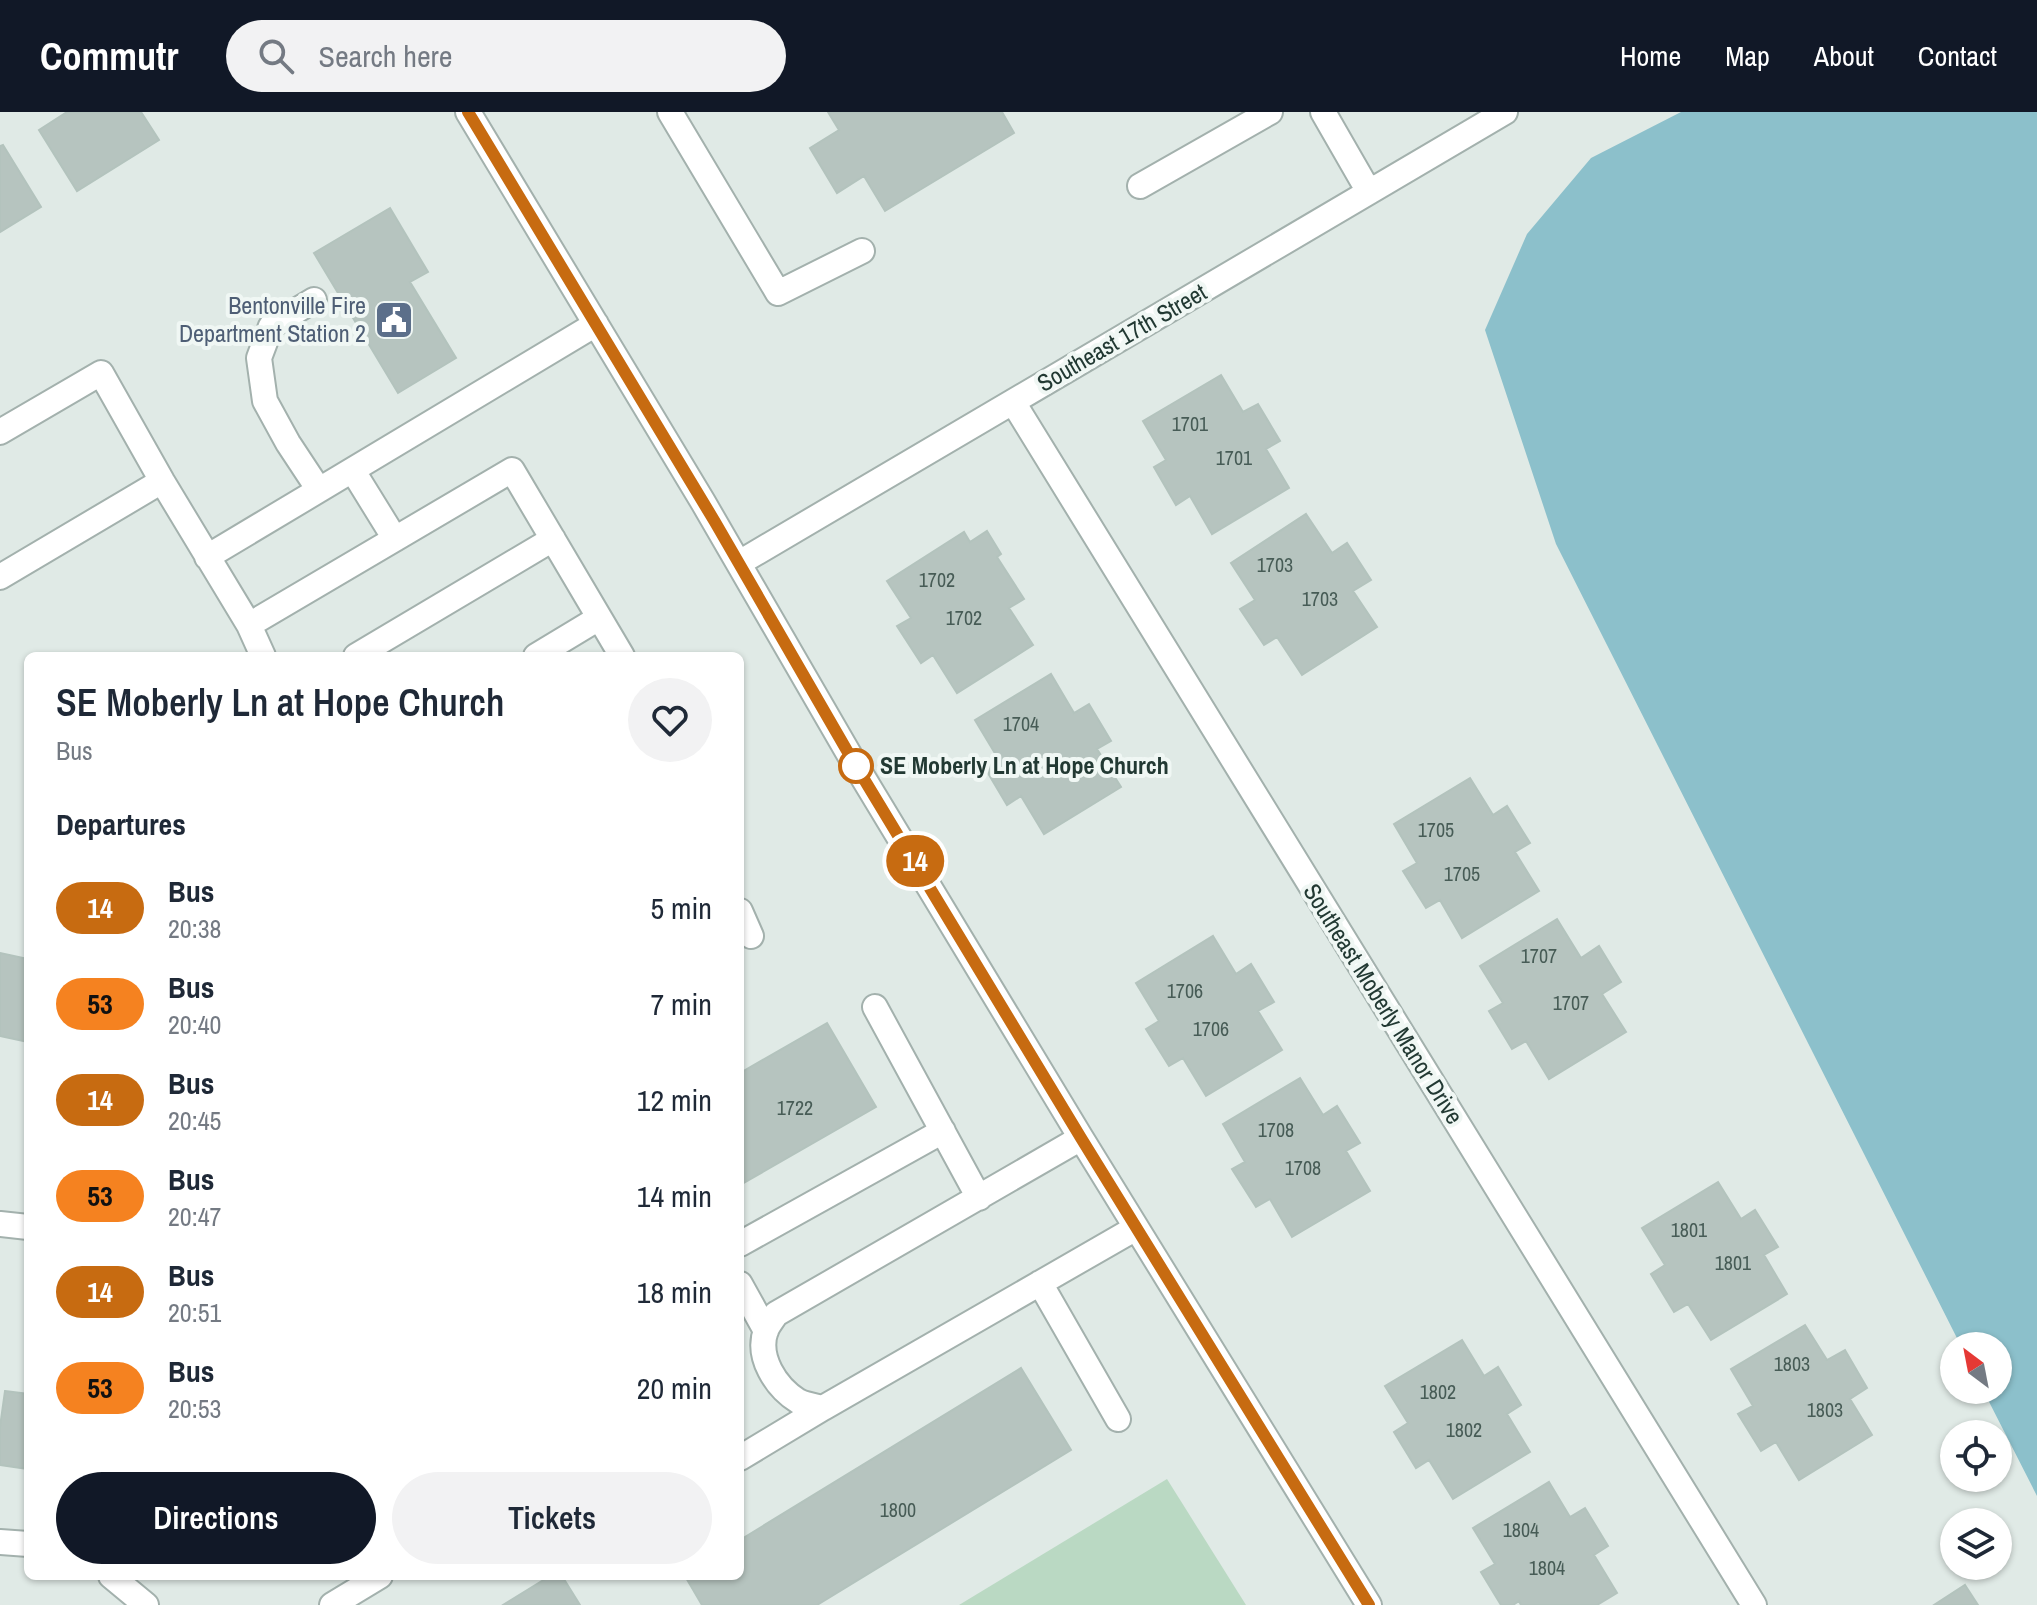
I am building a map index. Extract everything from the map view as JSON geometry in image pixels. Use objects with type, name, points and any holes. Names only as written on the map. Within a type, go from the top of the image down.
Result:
[{"type":"street","points":[[468,112],[739,563],[853,761],[1369,1605]]},
{"type":"street","points":[[670,112],[778,293],[862,251]]},
{"type":"street","points":[[1140,186],[1270,112]]},
{"type":"street","name":"Southeast 17th Street","points":[[739,563],[1505,112]]},
{"type":"street","points":[[1334,116],[1369,192]]},
{"type":"street","points":[[314,300],[271,326],[259,358],[265,401],[319,490]]},
{"type":"street","points":[[207,557],[596,324]]},
{"type":"street","points":[[0,432],[101,373],[249,625],[261,652]]},
{"type":"street","name":"Southeast Moberly Manor Drive","points":[[1013,402],[1754,1605]]},
{"type":"street","points":[[249,625],[512,470],[620,652]]},
{"type":"street","points":[[353,471],[395,539]]},
{"type":"street","points":[[0,577],[162,481]]},
{"type":"street","points":[[363,652],[553,539]]},
{"type":"street","points":[[543,652],[599,618]]},
{"type":"street","points":[[744,920],[751,936]]},
{"type":"street","points":[[875,1007],[979,1198]]},
{"type":"street","points":[[744,1242],[943,1131]]},
{"type":"street","points":[[823,1408],[801,1403],[781,1387],[768,1367],[763,1350],[766,1331],[776,1314],[1081,1138]]},
{"type":"street","points":[[0,1224],[24,1227]]},
{"type":"street","points":[[744,1456],[1136,1228]]},
{"type":"street","points":[[1040,1283],[1118,1419]]},
{"type":"street","points":[[744,1291],[766,1331]]},
{"type":"street","points":[[0,1542],[24,1544]]},
{"type":"street","points":[[116,1580],[146,1605]]},
{"type":"street","points":[[332,1605],[373,1580]]},
{"type":"green space","points":[[1167,1479],[1246,1605],[959,1605]]},
{"type":"water","points":[[1681,112],[2037,112],[2037,1496],[2012,1447],[2012,1420],[1998,1420],[1990,1404],[2012,1404],[2012,1332],[1954,1332],[1556,544],[1485,330],[1527,234],[1591,158]]},
{"type":"building","points":[[67,112],[141,112],[159,140],[77,191],[39,130]]},
{"type":"building","points":[[828,112],[1002,112],[1014,133],[885,211],[864,176],[837,193],[810,148],[839,130]]},
{"type":"building","points":[[3,145],[41,207],[0,232],[0,146]]},
{"type":"building","name":"Bentonville Fire Department Station 2","points":[[390,208],[428,272],[410,282],[456,358],[398,393],[314,253]]},
{"type":"building","points":[[1221,375],[1243,412],[1258,404],[1280,441],[1266,449],[1289,488],[1212,534],[1190,496],[1176,505],[1154,467],[1166,460],[1143,421]]},
{"type":"building","points":[[1306,514],[1332,553],[1347,543],[1371,580],[1353,591],[1377,627],[1302,675],[1277,637],[1264,645],[1240,609],[1255,600],[1231,563]]},
{"type":"building","points":[[987,531],[1001,554],[997,557],[1024,599],[1009,608],[1033,645],[957,693],[933,655],[921,663],[897,626],[911,618],[887,581],[964,532],[970,542]]},
{"type":"building","points":[[1051,674],[1074,713],[1089,704],[1111,741],[1097,749],[1121,787],[1044,834],[1021,796],[1007,805],[985,768],[999,760],[975,720]]},
{"type":"building","points":[[1470,778],[1493,815],[1507,806],[1530,843],[1515,852],[1539,891],[1462,938],[1440,900],[1426,908],[1403,871],[1417,863],[1394,824]]},
{"type":"building","points":[[1557,919],[1581,958],[1599,946],[1621,982],[1602,994],[1626,1032],[1549,1079],[1526,1041],[1512,1049],[1489,1011],[1503,1003],[1480,966]]},
{"type":"building","points":[[1213,936],[1236,974],[1251,964],[1274,1002],[1258,1011],[1282,1050],[1206,1096],[1183,1058],[1169,1066],[1146,1029],[1159,1021],[1136,983]]},
{"type":"building","points":[[0,953],[24,958],[24,1041],[0,1036]]},
{"type":"building","points":[[827,1023],[876,1107],[744,1183],[744,1071]]},
{"type":"building","points":[[1300,1078],[1323,1115],[1337,1106],[1360,1143],[1346,1151],[1370,1191],[1292,1237],[1270,1199],[1256,1207],[1232,1169],[1245,1162],[1223,1124]]},
{"type":"building","points":[[1718,1182],[1741,1219],[1755,1210],[1778,1247],[1764,1255],[1787,1294],[1711,1340],[1688,1304],[1674,1312],[1651,1274],[1665,1265],[1642,1228]]},
{"type":"building","points":[[1805,1325],[1827,1360],[1845,1350],[1867,1388],[1850,1399],[1872,1435],[1799,1480],[1776,1442],[1761,1451],[1738,1414],[1753,1406],[1731,1369]]},
{"type":"building","points":[[1462,1340],[1484,1376],[1498,1367],[1521,1405],[1507,1414],[1530,1452],[1453,1499],[1429,1460],[1416,1468],[1394,1432],[1408,1423],[1385,1386]]},
{"type":"building","points":[[1021,1368],[1071,1450],[817,1605],[702,1605],[687,1580],[744,1580],[744,1538]]},
{"type":"building","points":[[5,1391],[24,1393],[24,1468],[0,1465],[0,1427]]},
{"type":"building","points":[[1549,1482],[1570,1517],[1585,1508],[1608,1546],[1594,1555],[1617,1593],[1597,1605],[1521,1605],[1519,1601],[1513,1605],[1501,1605],[1481,1572],[1495,1564],[1473,1528]]},
{"type":"building","points":[[544,1580],[564,1580],[580,1605],[503,1605]]},
{"type":"building","points":[[1965,1585],[1978,1605],[1934,1605]]},
{"type":"bus line","name":"14","points":[[468,112],[715,522],[853,761],[1369,1605]]},
{"type":"place","name":"Bentonville Fire Department Station 2","points":[[394,320]]},
{"type":"place","name":"SE Moberly Ln at Hope Church","points":[[856,766]]}]
